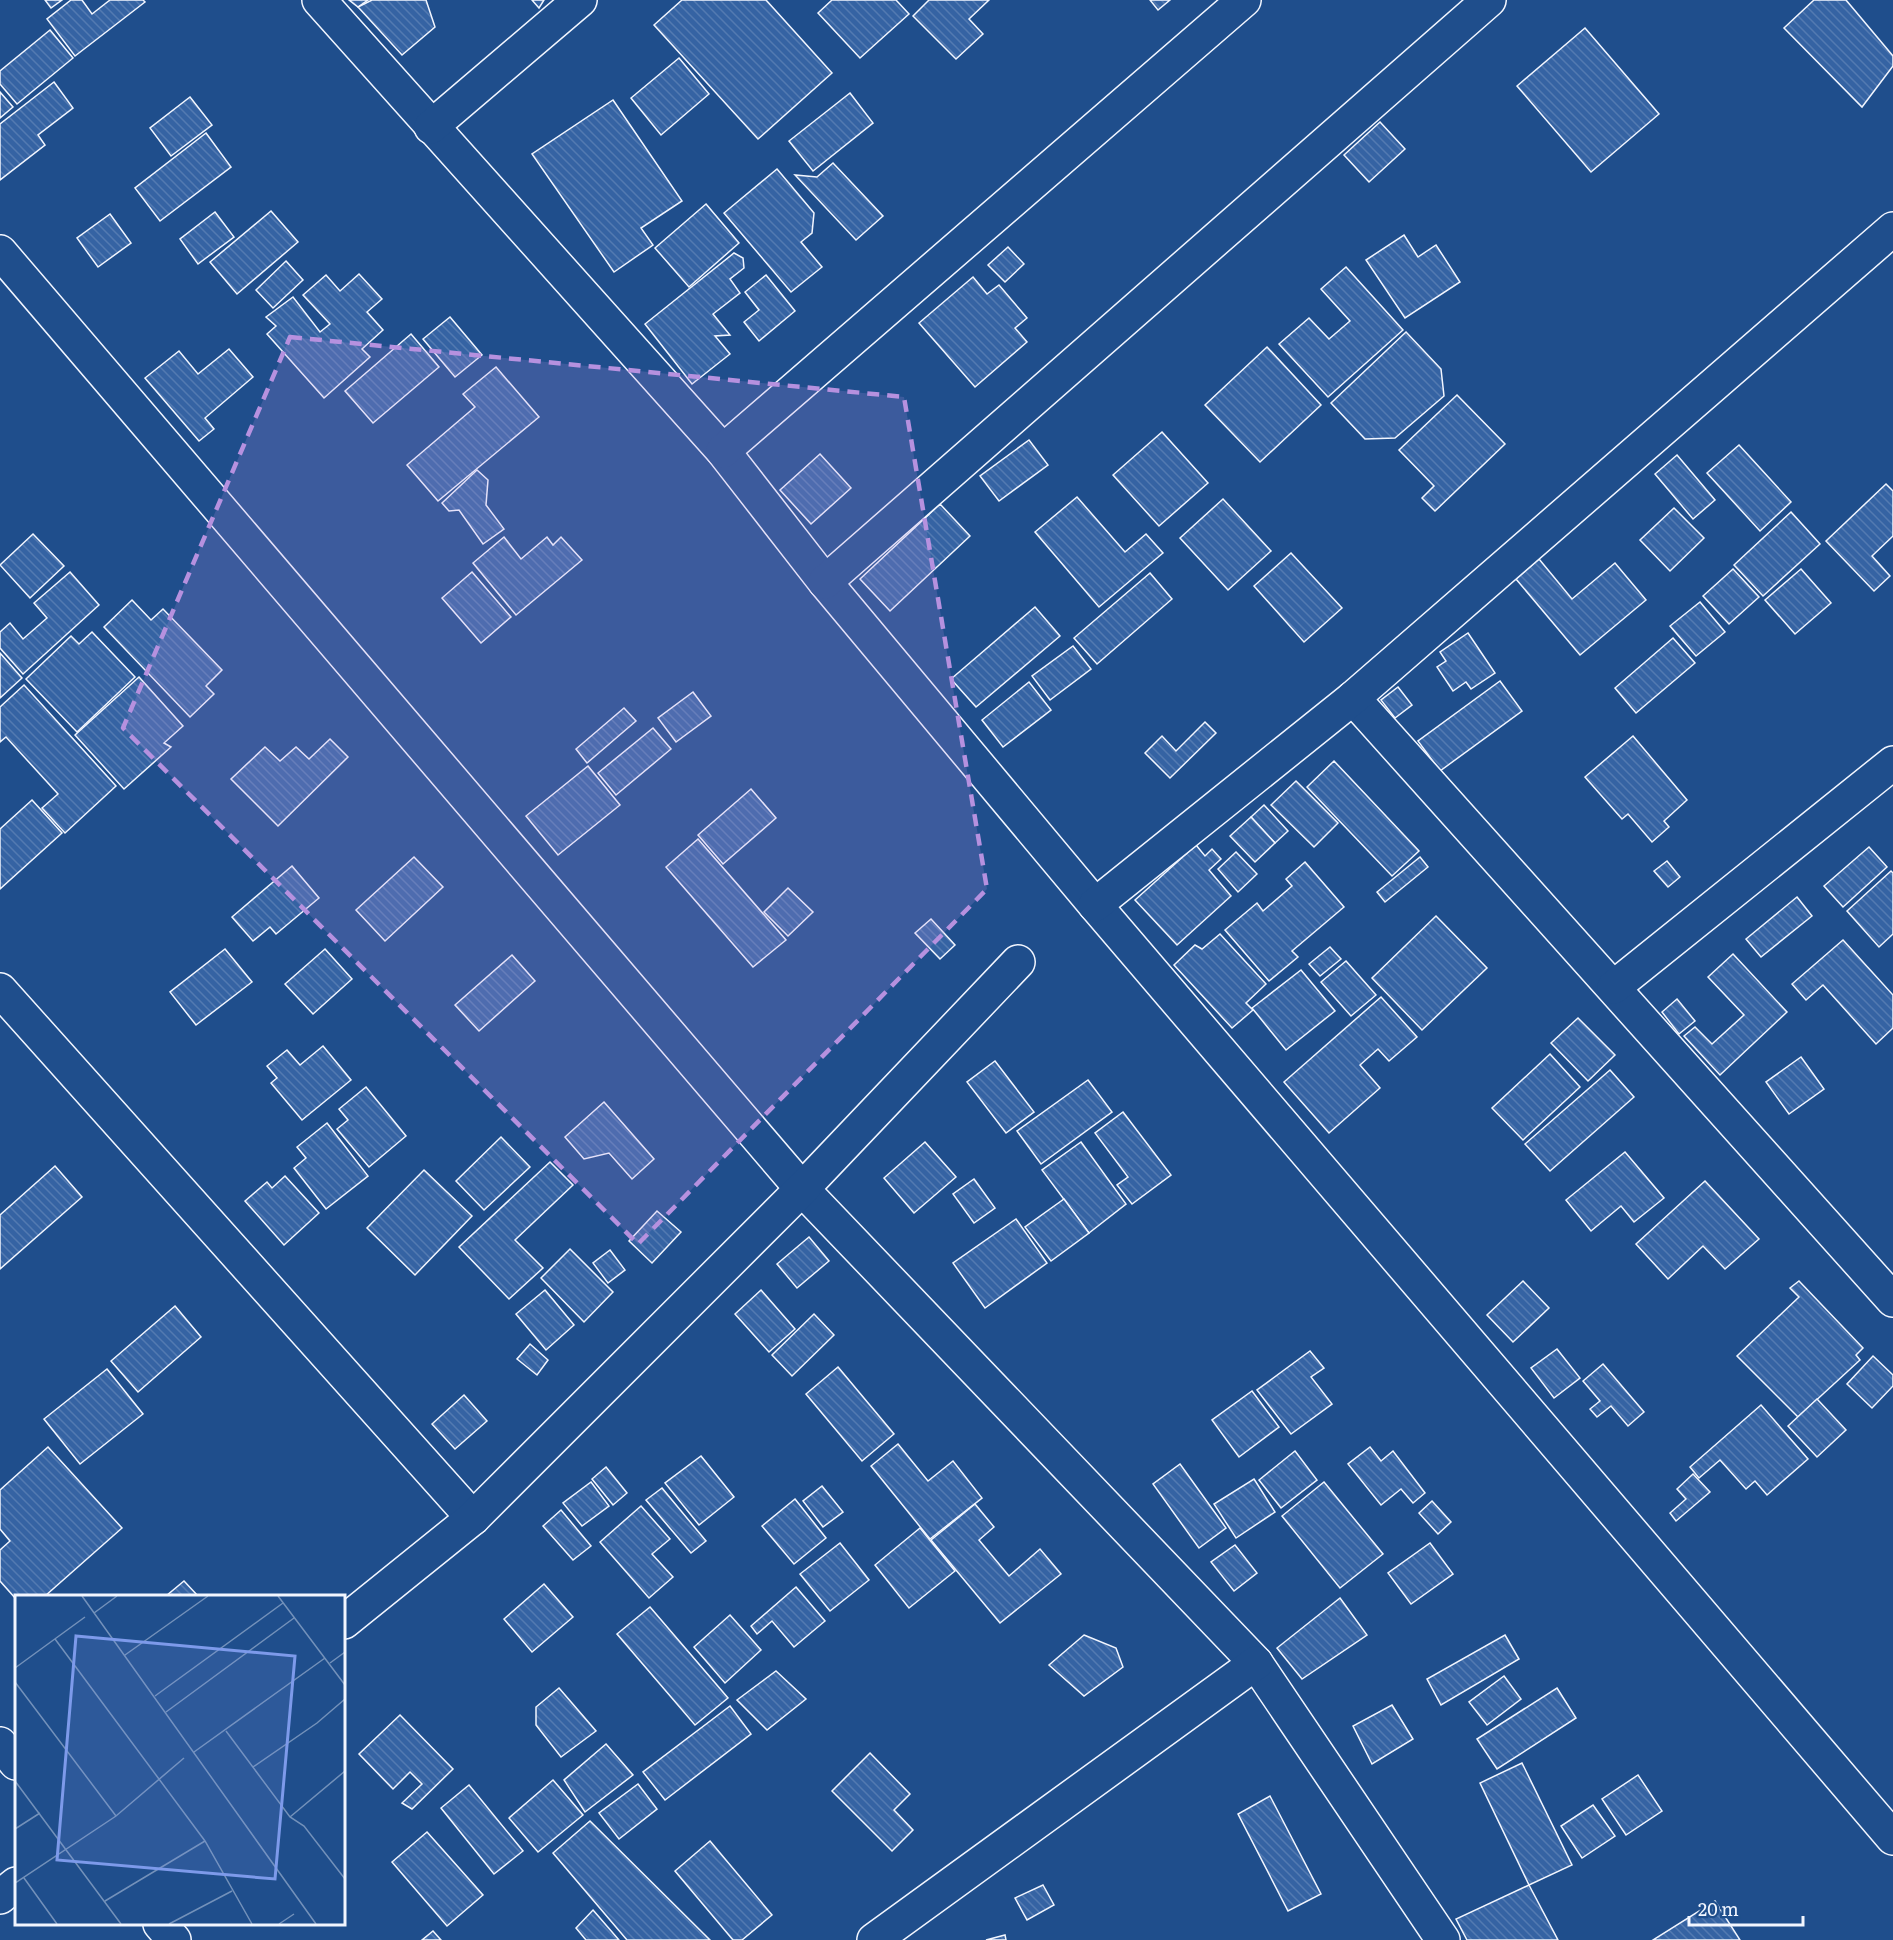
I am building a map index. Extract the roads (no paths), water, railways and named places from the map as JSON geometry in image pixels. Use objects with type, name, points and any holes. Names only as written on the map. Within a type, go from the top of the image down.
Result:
[{"type":"street","points":[[319,0],[723,451],[825,582],[1095,905],[1893,1838]]},
{"type":"street","points":[[431,127],[580,0]]},
{"type":"street","points":[[723,451],[1244,0]]},
{"type":"street","points":[[825,582],[1489,0]]},
{"type":"street","points":[[1095,905],[1353,698],[1893,229]]},
{"type":"street","points":[[0,252],[802,1190],[1256,1663],[1443,1940]]},
{"type":"street","points":[[1353,698],[1893,1300]]},
{"type":"street","points":[[1614,987],[1893,763]]},
{"type":"street","points":[[345,1621],[473,1518],[802,1190],[1018,962]]},
{"type":"street","points":[[0,990],[473,1518]]},
{"type":"street","points":[[874,1940],[1256,1663]]},
{"type":"street","points":[[0,1744],[15,1762]]},
{"type":"street","points":[[0,1897],[15,1885]]},
{"type":"street","points":[[161,1925],[174,1940]]}]
